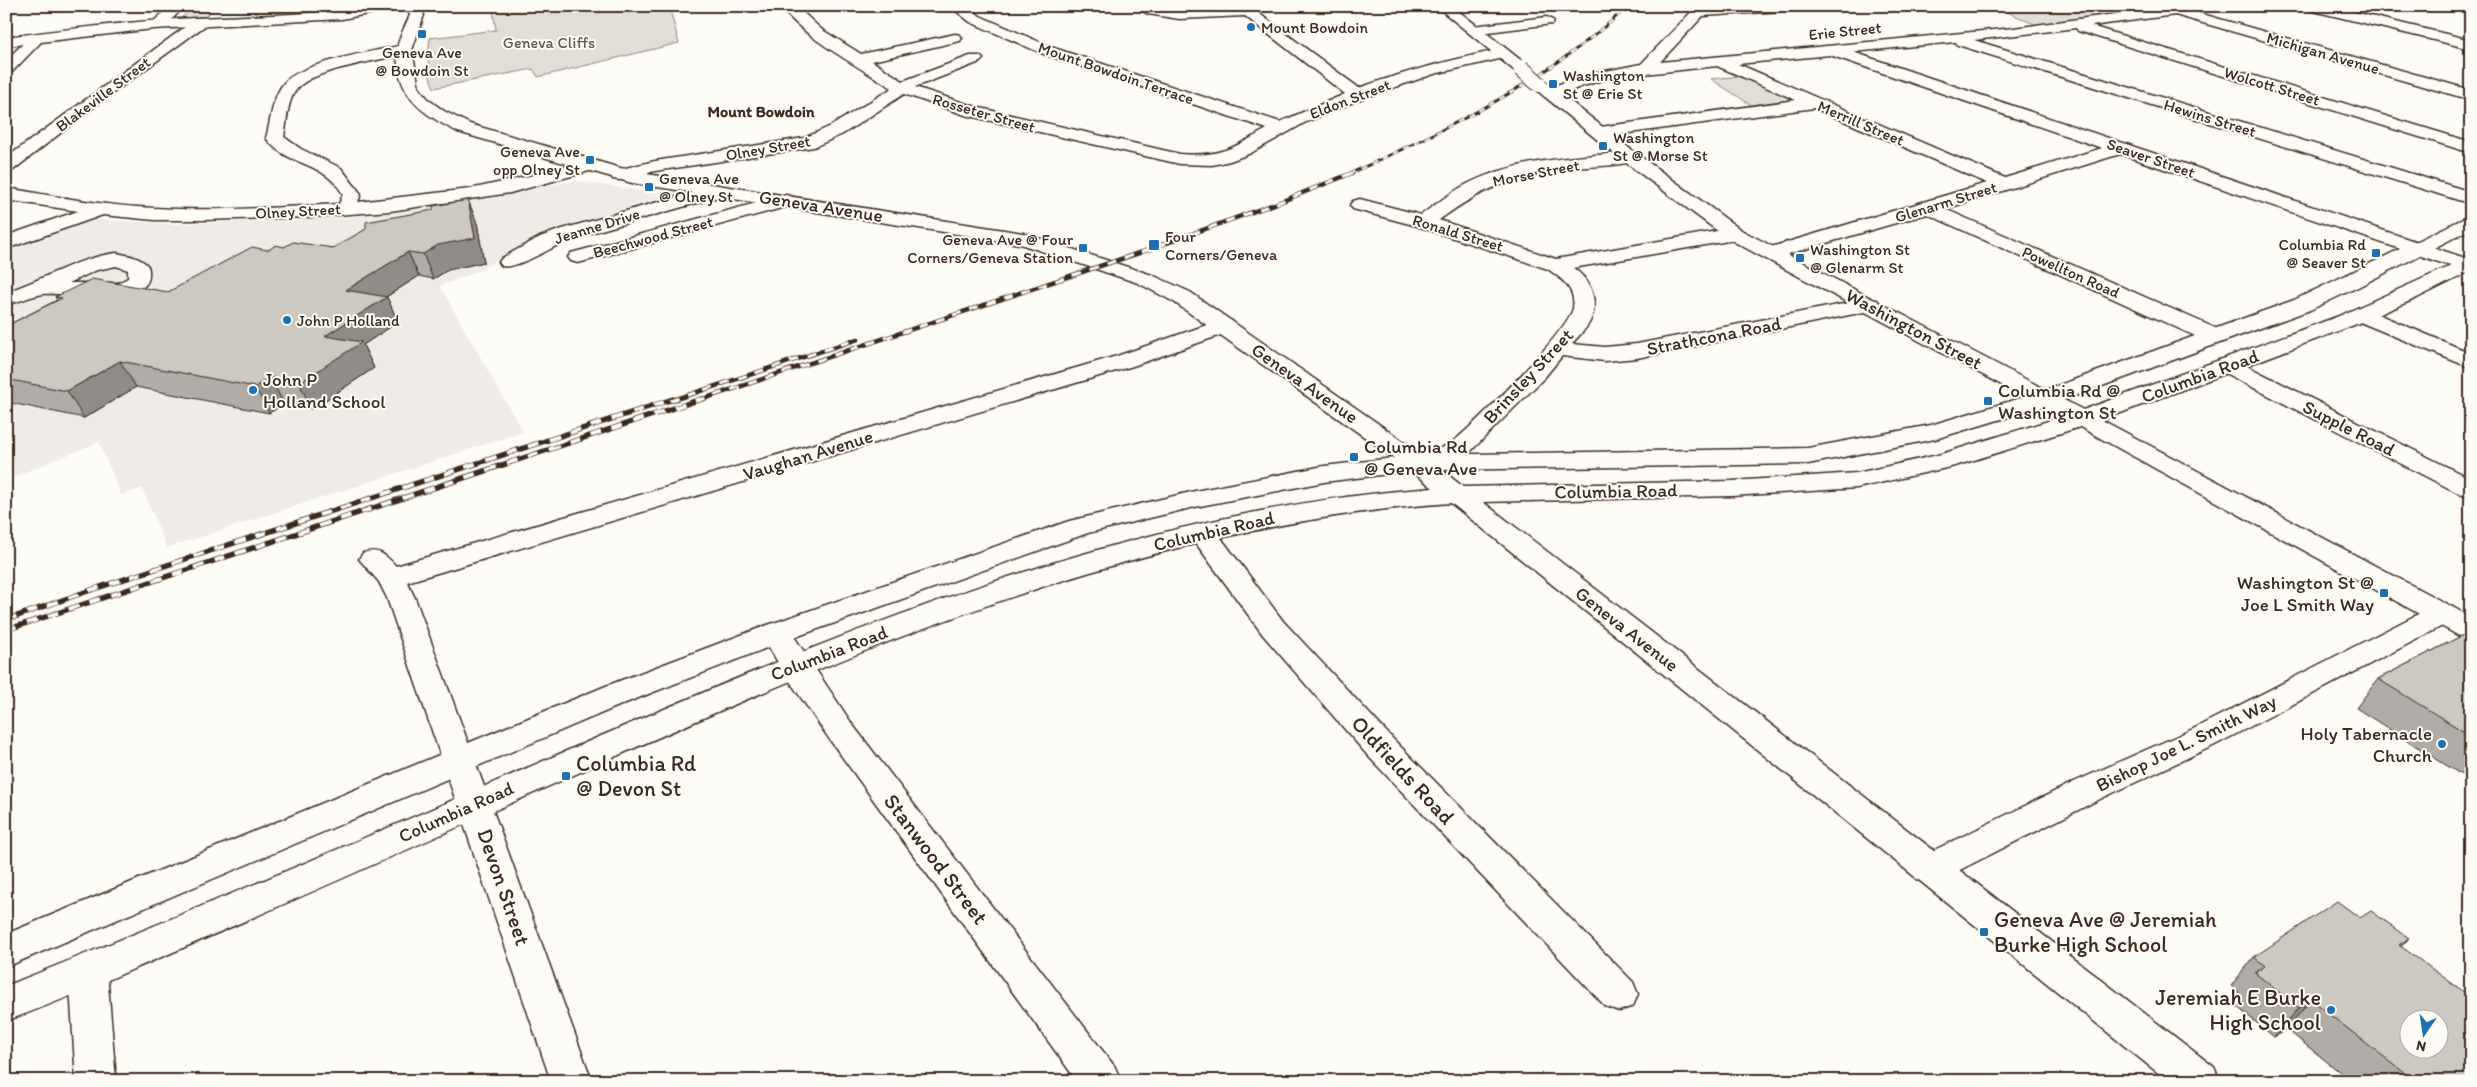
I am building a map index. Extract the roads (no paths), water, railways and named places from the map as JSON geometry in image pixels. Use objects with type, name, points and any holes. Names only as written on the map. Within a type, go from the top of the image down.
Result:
[{"type":"street","points":[[158,25],[178,6]]},
{"type":"street","points":[[6,42],[158,25],[322,16],[388,6]]},
{"type":"street","points":[[346,209],[352,194],[344,179],[322,163],[288,149],[275,138],[288,88],[294,81],[308,74],[353,61],[404,50],[417,15],[412,6]]},
{"type":"street","name":"Rosseter Street","points":[[787,6],[816,32],[856,60],[904,89],[971,111],[1026,125],[1180,159],[1205,161]]},
{"type":"street","name":"Mount Bowdoin Terrace","points":[[957,6],[975,19],[1046,50],[1281,128]]},
{"type":"street","points":[[1140,6],[1149,10],[1182,15],[1244,9],[1357,95]]},
{"type":"street","name":"Washington Street","points":[[1443,6],[1630,157],[1734,234],[2471,630]]},
{"type":"street","points":[[1646,68],[1702,9],[1796,6]]},
{"type":"street","name":"Erie Street","points":[[1545,89],[1599,74],[1646,68],[2074,25],[2206,6]]},
{"type":"street","points":[[2310,6],[2471,45]]},
{"type":"street","name":"Michigan Avenue","points":[[2176,11],[2471,95]]},
{"type":"street","name":"Blakeville Street","points":[[6,167],[88,103],[201,22]]},
{"type":"street","points":[[1473,30],[1547,22]]},
{"type":"street","name":"Wolcott Street","points":[[2074,25],[2471,148]]},
{"type":"street","points":[[6,69],[37,38]]},
{"type":"street","points":[[856,60],[955,38]]},
{"type":"street","name":"Hewins Street","points":[[1949,38],[2471,198]]},
{"type":"street","name":"Geneva Avenue","points":[[404,50],[412,89],[423,104],[438,115],[464,128],[620,175],[990,233],[1051,246],[1165,287],[1224,326],[1417,463],[1455,495],[2200,1081]]},
{"type":"street","name":"Seaver Street","points":[[1831,50],[2469,265]]},
{"type":"street","name":"Eldon Street","points":[[1205,161],[1234,156],[1281,128],[1357,95],[1426,71],[1502,54]]},
{"type":"street","name":"Olney Street","points":[[620,175],[655,166],[808,142],[837,130],[914,82],[975,59]]},
{"type":"street","name":"Merrill Street","points":[[1719,62],[2004,184]]},
{"type":"street","points":[[1600,132],[1814,103]]},
{"type":"street","name":"Glenarm Street","points":[[1771,253],[1928,208],[2120,148]]},
{"type":"street","name":"Morse Street","points":[[1424,222],[1481,184],[1540,169],[1630,157]]},
{"type":"street","name":"Olney Street","points":[[6,194],[100,210],[160,214],[209,215],[346,209],[390,205],[497,188],[556,176],[587,166]]},
{"type":"street","name":"Jeanne Drive","points":[[508,262],[538,245],[566,234],[718,191]]},
{"type":"street","name":"Beechwood Street","points":[[578,257],[786,201]]},
{"type":"street","name":"Ronald Street","points":[[1360,205],[1424,222],[1555,265]]},
{"type":"street","name":"Powellton Road","points":[[1928,208],[2214,336]]},
{"type":"street","points":[[6,243],[100,210]]},
{"type":"street","name":"Columbia Road","points":[[6,951],[460,762],[617,694],[776,633],[1080,527],[1195,499],[1315,475],[1417,463],[1737,459],[1808,456],[1935,432],[2043,399],[2302,305],[2367,275],[2471,221]]},
{"type":"street","points":[[1555,265],[1734,234]]},
{"type":"street","name":"Brinsley Street","points":[[1417,463],[1459,449],[1558,349],[1580,320],[1584,306],[1581,288],[1570,275],[1555,265]]},
{"type":"street","name":"Columbia Road","points":[[6,1004],[88,971],[475,805],[795,665],[966,600],[1103,557],[1202,532],[1300,511],[1455,495],[1724,489],[1852,481],[1912,470],[1980,452],[2083,420],[2363,315],[2418,291],[2469,265]]},
{"type":"street","points":[[6,299],[42,288]]},
{"type":"street","name":"Strathcona Road","points":[[1558,349],[1605,354],[1637,351],[1869,305]]},
{"type":"street","points":[[2363,315],[2471,361]]},
{"type":"street","name":"Vaughan Avenue","points":[[382,569],[414,570],[1125,361],[1224,326]]},
{"type":"street","name":"Supple Road","points":[[2227,365],[2471,489]]},
{"type":"street","name":"Oldfields Road","points":[[1202,532],[1273,628],[1381,748],[1619,994]]},
{"type":"street","name":"Devon Street","points":[[382,569],[401,598],[572,1081]]},
{"type":"street","name":"Bishop Joe L. Smith Way","points":[[1929,869],[2086,790],[2204,736],[2442,614]]},
{"type":"street","name":"Stanwood Street","points":[[776,633],[795,665],[847,740],[1101,1081]]},
{"type":"street","points":[[88,971],[96,1081]]},
{"type":"railway","points":[[1349,174],[1460,121],[1531,80],[1565,58],[1628,6]]},
{"type":"railway","points":[[697,401],[1142,252],[1280,202],[1352,173]]},
{"type":"railway","points":[[670,401],[858,339]]},
{"type":"railway","points":[[6,620],[85,592],[673,399]]},
{"type":"railway","points":[[6,630],[701,399]]},
{"type":"place","name":"Mount Bowdoin","points":[[1251,27]]},
{"type":"place","name":"Geneva Ave @ Bowdoin St","points":[[422,34]]},
{"type":"place","name":"Washington St @ Erie St","points":[[1553,84]]},
{"type":"place","name":"Washington St @ Morse St","points":[[1603,146]]},
{"type":"place","name":"Geneva Ave opp Olney St","points":[[590,160]]},
{"type":"place","name":"Geneva Ave @ Olney St","points":[[649,187]]},
{"type":"place","name":"Four Corners/Geneva","points":[[1154,245]]},
{"type":"place","name":"Geneva Ave @ Four Corners/Geneva Station","points":[[1083,248]]},
{"type":"place","name":"Columbia Rd @ Seaver St","points":[[2376,253]]},
{"type":"place","name":"Washington St @ Glenarm St","points":[[1800,258]]},
{"type":"place","name":"John P Holland","points":[[287,320]]},
{"type":"place","name":"John P Holland School","points":[[253,390]]},
{"type":"place","name":"Columbia Rd @ Washington St","points":[[1988,401]]},
{"type":"place","name":"Columbia Rd @ Geneva Ave","points":[[1354,457]]},
{"type":"place","name":"Washington St @ Joe L Smith Way","points":[[2384,593]]},
{"type":"place","name":"Holy Tabernacle Church","points":[[2442,744]]},
{"type":"place","name":"Columbia Rd @ Devon St","points":[[566,776]]},
{"type":"place","name":"Geneva Ave @ Jeremiah Burke High School","points":[[1984,932]]},
{"type":"place","name":"Jeremiah E Burke High School","points":[[2331,1010]]},
{"type":"district","name":"Mount Bowdoin","points":[[761,111]]},
{"type":"park label","name":"Geneva Cliffs","points":[[549,42]]}]
